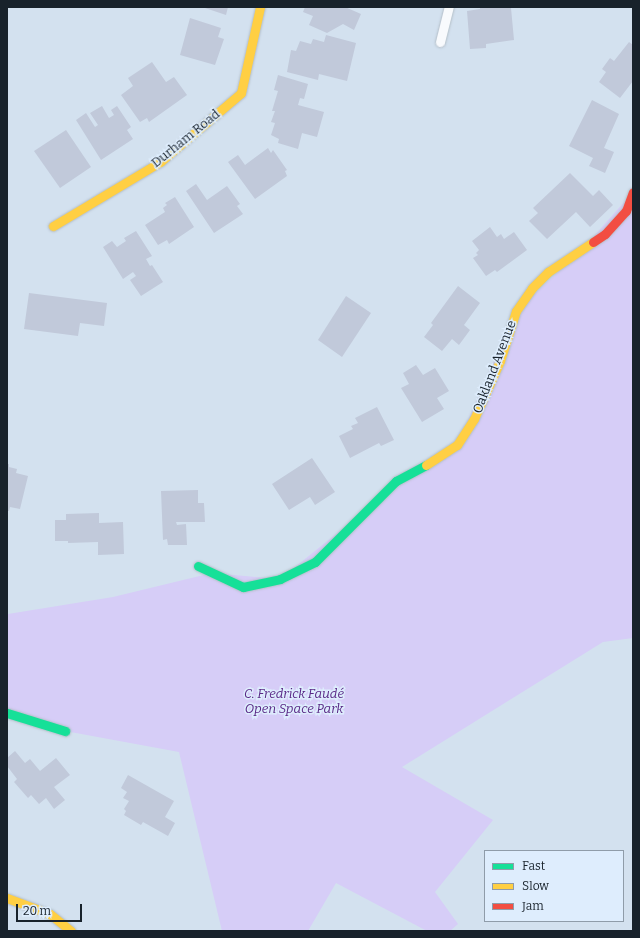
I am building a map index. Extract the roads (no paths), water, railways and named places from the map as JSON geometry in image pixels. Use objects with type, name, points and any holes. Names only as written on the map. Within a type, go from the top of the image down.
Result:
[{"type":"street","name":"Durham Road","points":[[53,226],[160,162],[241,94],[260,7]]},
{"type":"street","name":"Oakland Avenue","points":[[198,566],[243,587],[280,579],[315,562],[396,481],[442,456],[457,445],[474,419],[500,361],[516,311],[520,305],[532,288],[548,272],[605,234],[626,212],[633,192]]},
{"type":"street","points":[[7,713],[66,731]]},
{"type":"street","points":[[7,898],[50,914],[71,931]]},
{"type":"lane","points":[[440,42],[449,7]]},
{"type":"park label","name":"C. Fredrick Faudé Open Space Park","points":[[294,702]]}]
